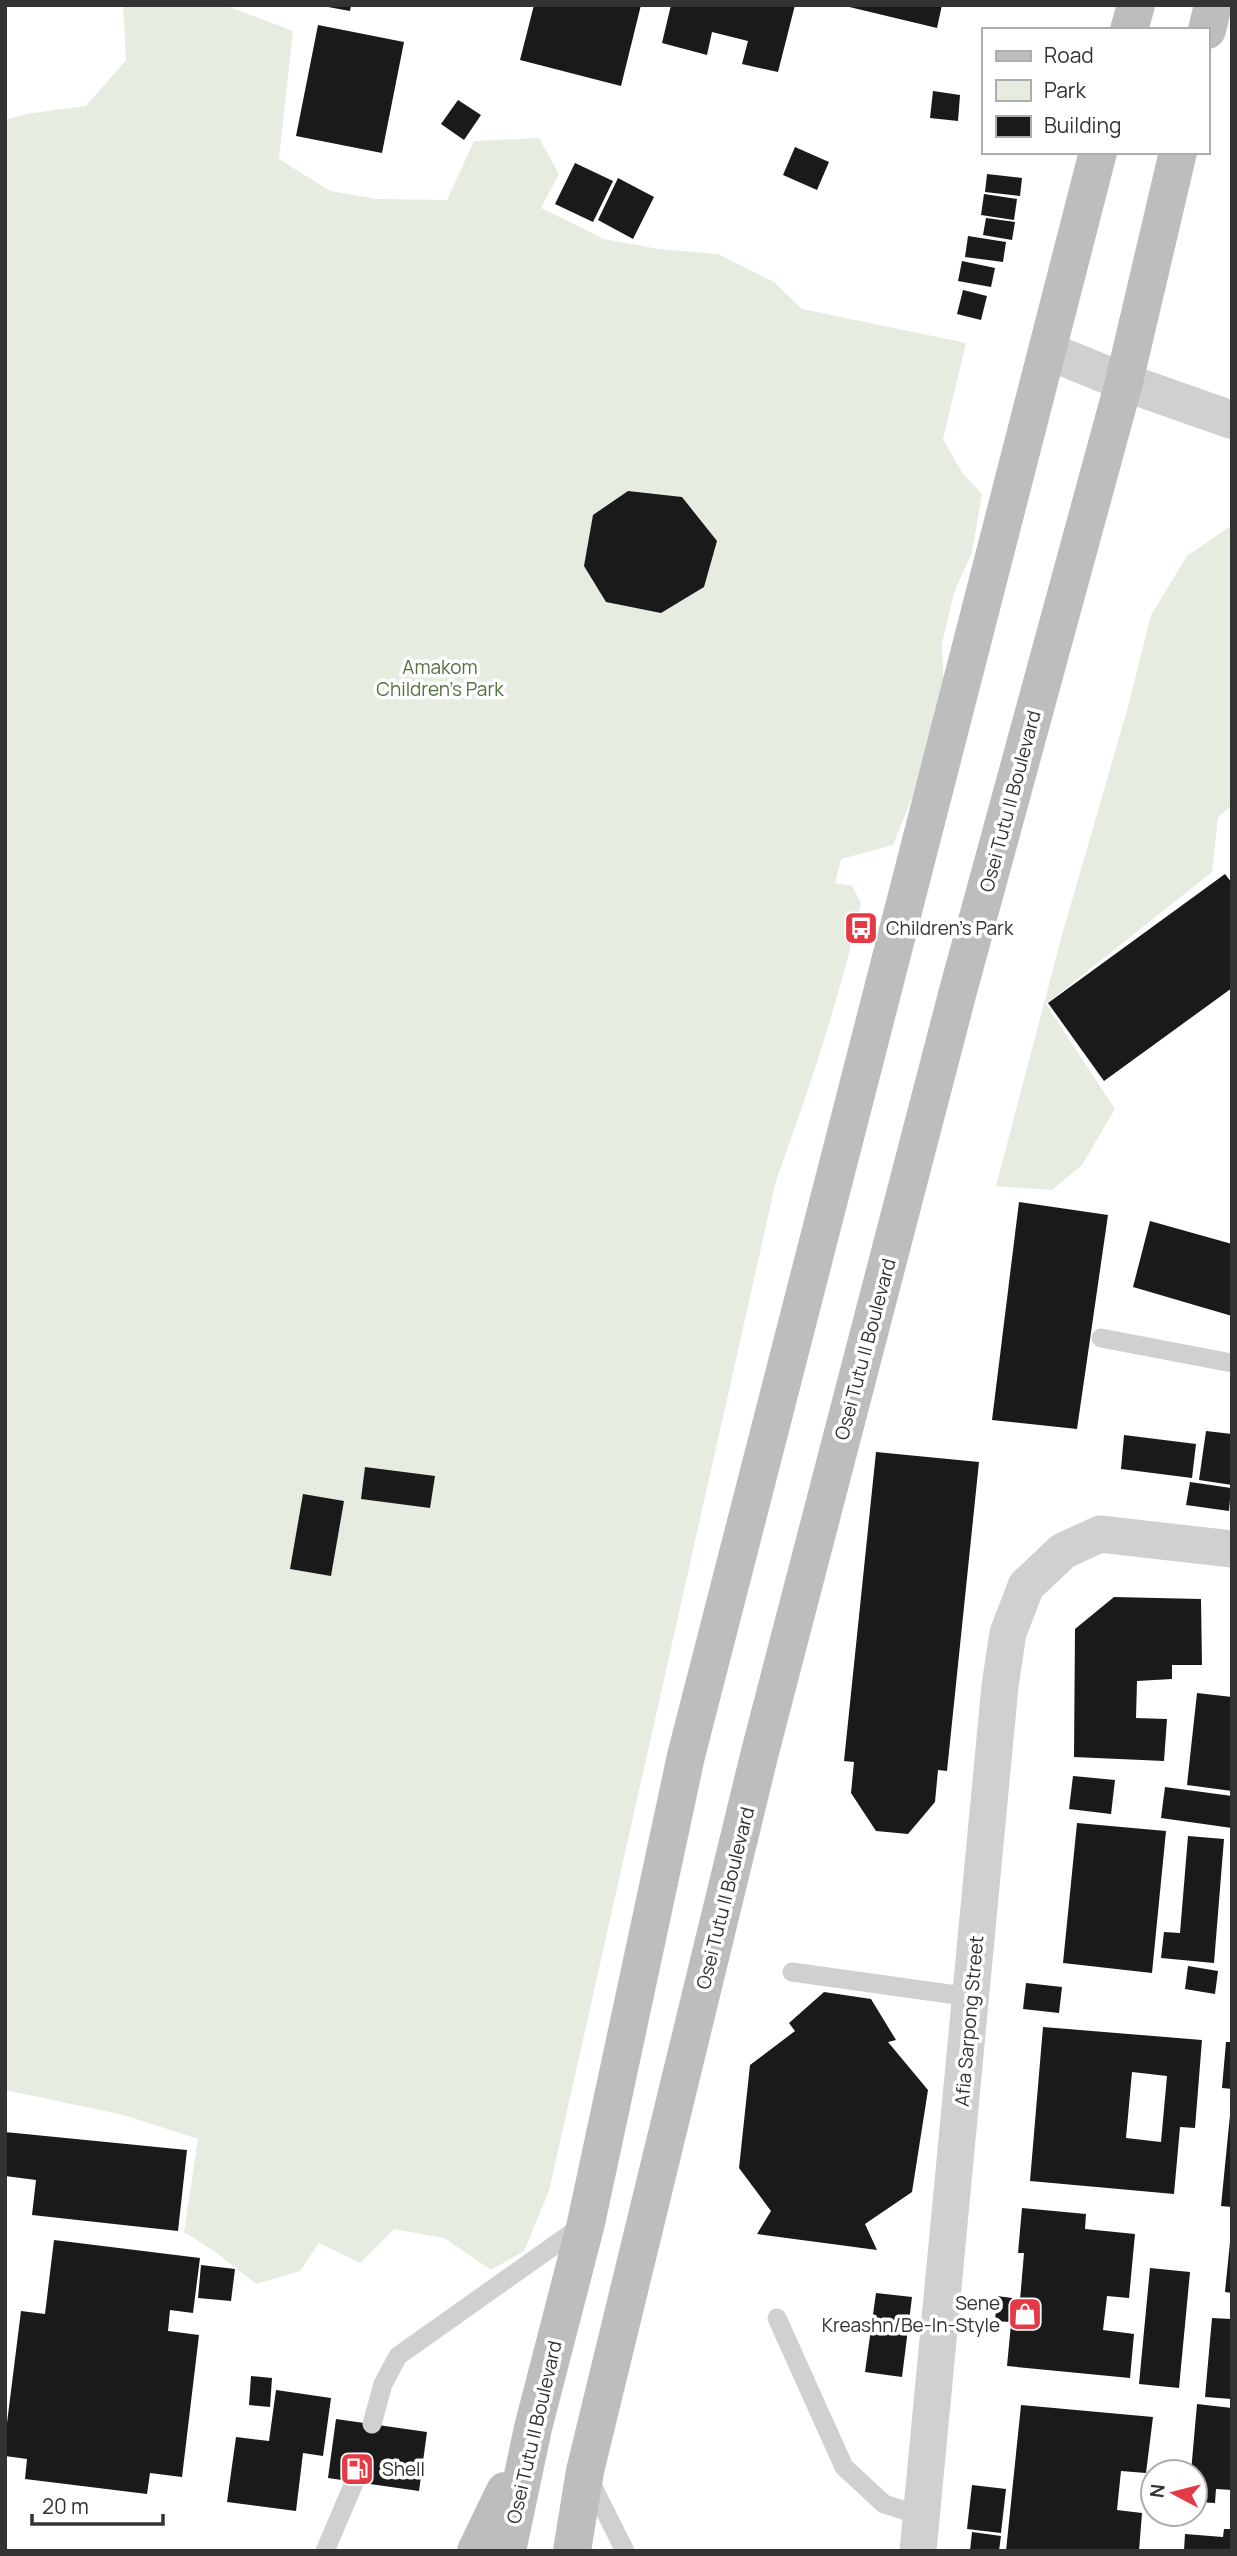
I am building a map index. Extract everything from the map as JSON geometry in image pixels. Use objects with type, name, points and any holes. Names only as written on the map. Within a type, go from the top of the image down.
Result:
[{"type":"main road","points":[[1130,28],[1136,5]]},
{"type":"main road","points":[[1207,28],[1213,5]]},
{"type":"main road","name":"Osei Tutu II Boulevard","points":[[507,2551],[533,2428],[586,2223],[686,1756],[1097,154]]},
{"type":"main road","name":"Osei Tutu II Boulevard","points":[[572,2551],[585,2471],[760,1752],[958,991],[1124,382],[1178,154]]},
{"type":"main road","points":[[475,2551],[533,2428]]},
{"type":"street","points":[[1048,351],[1124,382],[1232,420]]},
{"type":"street","name":"Afia Sarpong Street","points":[[920,2533],[1000,1686],[1008,1633],[1026,1586],[1063,1551],[1100,1534],[1232,1549]]},
{"type":"lane","points":[[1101,1338],[1232,1363]]},
{"type":"lane","points":[[792,1972],[971,1997]]},
{"type":"lane","points":[[373,2424],[383,2384],[398,2356],[586,2223]]},
{"type":"lane","points":[[777,2318],[844,2467],[920,2533]]},
{"type":"lane","points":[[585,2471],[625,2551]]},
{"type":"lane","points":[[325,2551],[354,2483]]},
{"type":"green space","name":"Amakom Children's Park","points":[[123,5],[224,5],[293,31],[279,159],[330,191],[376,199],[447,200],[474,141],[539,138],[559,174],[541,208],[604,239],[658,249],[718,254],[774,282],[802,309],[966,343],[943,439],[963,474],[982,494],[972,552],[954,593],[942,644],[944,694],[916,788],[893,845],[841,859],[835,883],[852,886],[861,903],[844,974],[823,1043],[776,1181],[549,2191],[524,2251],[491,2270],[444,2238],[394,2229],[360,2263],[319,2243],[300,2271],[256,2284],[214,2251],[184,2232],[198,2139],[124,2115],[5,2090],[5,120],[26,114],[86,106],[126,60]]},
{"type":"green space","points":[[1232,525],[1232,805],[1218,817],[1212,872],[1046,1004],[1115,1109],[1082,1165],[1052,1190],[996,1186],[1151,615],[1187,556]]},
{"type":"building","points":[[317,5],[351,5],[350,11]]},
{"type":"building","points":[[534,5],[641,5],[621,86],[520,60]]},
{"type":"building","points":[[671,5],[795,5],[778,72],[742,64],[748,41],[712,32],[707,55],[662,43]]},
{"type":"building","points":[[841,5],[942,5],[937,28]]},
{"type":"building","points":[[318,25],[404,42],[382,153],[296,136]]},
{"type":"building","points":[[933,91],[960,95],[958,121],[930,118]]},
{"type":"building","points":[[458,100],[481,115],[464,140],[441,124]]},
{"type":"building","points":[[795,147],[829,162],[817,190],[783,175]]},
{"type":"building","points":[[575,163],[613,181],[593,222],[555,204]]},
{"type":"building","points":[[987,174],[1022,178],[1020,196],[985,192]]},
{"type":"building","points":[[618,178],[654,197],[633,239],[598,220]]},
{"type":"building","points":[[984,194],[1017,199],[1014,220],[981,215]]},
{"type":"building","points":[[986,218],[1015,222],[1012,240],[983,235]]},
{"type":"building","points":[[968,236],[1006,242],[1003,262],[965,257]]},
{"type":"building","points":[[962,261],[995,268],[991,287],[958,281]]},
{"type":"building","points":[[963,290],[987,296],[981,320],[957,314]]},
{"type":"building","points":[[628,491],[682,497],[717,541],[704,587],[661,613],[606,602],[584,566],[593,515]]},
{"type":"building","points":[[1225,874],[1232,883],[1232,988],[1104,1081],[1048,1003]]},
{"type":"building","points":[[1019,1202],[1108,1215],[1077,1429],[992,1420]]},
{"type":"building","points":[[1150,1221],[1232,1244],[1232,1316],[1133,1287]]},
{"type":"building","points":[[1206,1431],[1232,1434],[1232,1485],[1199,1480]]},
{"type":"building","points":[[1124,1435],[1196,1444],[1192,1478],[1121,1469]]},
{"type":"building","points":[[876,1452],[979,1462],[947,1771],[938,1770],[935,1802],[908,1834],[876,1831],[851,1793],[854,1762],[844,1761]]},
{"type":"building","points":[[365,1467],[435,1476],[430,1508],[361,1499]]},
{"type":"building","points":[[1190,1482],[1231,1488],[1229,1511],[1186,1505]]},
{"type":"building","points":[[303,1494],[344,1501],[331,1576],[290,1569]]},
{"type":"building","points":[[1114,1597],[1201,1599],[1202,1665],[1172,1665],[1172,1679],[1137,1681],[1136,1718],[1167,1719],[1164,1761],[1074,1757],[1075,1629]]},
{"type":"building","points":[[1197,1693],[1232,1697],[1232,1791],[1187,1785]]},
{"type":"building","points":[[1073,1776],[1115,1780],[1111,1814],[1069,1809]]},
{"type":"building","points":[[1165,1787],[1232,1796],[1232,1828],[1161,1818]]},
{"type":"building","points":[[1077,1823],[1166,1831],[1152,1973],[1063,1963]]},
{"type":"building","points":[[1188,1836],[1224,1839],[1214,1963],[1161,1958],[1164,1932],[1180,1933]]},
{"type":"building","points":[[1188,1966],[1218,1971],[1215,1994],[1185,1989]]},
{"type":"building","points":[[1026,1983],[1062,1987],[1059,2013],[1023,2009]]},
{"type":"building","points":[[824,1992],[871,1999],[896,2040],[888,2042],[928,2090],[912,2192],[865,2224],[877,2250],[757,2234],[771,2211],[739,2168],[750,2065],[795,2031],[789,2023]]},
{"type":"building","points":[[1043,2027],[1202,2040],[1195,2128],[1180,2127],[1174,2194],[1030,2181]],"holes":[[[1132,2072],[1167,2076],[1161,2142],[1126,2138]]]},
{"type":"building","points":[[1226,2042],[1232,2042],[1232,2089],[1222,2088]]},
{"type":"building","points":[[1232,2115],[1232,2207],[1221,2206]]},
{"type":"building","points":[[5,2132],[187,2150],[178,2231],[32,2215],[36,2180],[5,2176]]},
{"type":"building","points":[[1022,2208],[1086,2214],[1085,2229],[1135,2234],[1129,2298],[1107,2296],[1103,2330],[1134,2334],[1130,2378],[1007,2366],[1011,2324],[1018,2324],[1024,2253],[1018,2253]]},
{"type":"building","points":[[54,2240],[200,2258],[193,2313],[170,2310],[168,2331],[199,2335],[182,2477],[150,2473],[147,2494],[25,2479],[27,2459],[5,2456],[21,2311],[45,2314]]},
{"type":"building","points":[[1232,2242],[1232,2293],[1225,2292]]},
{"type":"building","points":[[201,2265],[235,2269],[231,2301],[198,2298]]},
{"type":"building","points":[[1150,2268],[1190,2272],[1179,2388],[1139,2384]]},
{"type":"building","points":[[876,2293],[912,2297],[902,2377],[865,2372]]},
{"type":"building","points":[[997,2296],[1012,2298],[1010,2322],[995,2321]]},
{"type":"building","points":[[1212,2318],[1232,2319],[1232,2399],[1205,2397]]},
{"type":"building","points":[[251,2376],[272,2378],[270,2407],[249,2405]]},
{"type":"building","points":[[276,2390],[331,2398],[323,2456],[303,2453],[296,2511],[227,2502],[236,2437],[269,2441]]},
{"type":"building","points":[[1197,2404],[1232,2408],[1232,2490],[1216,2489],[1215,2503],[1209,2503],[1209,2458],[1192,2458]]},
{"type":"building","points":[[1021,2405],[1153,2417],[1148,2458],[1139,2458],[1139,2472],[1121,2471],[1117,2510],[1139,2513],[1139,2551],[1006,2551]]},
{"type":"building","points":[[336,2419],[427,2432],[419,2491],[328,2478]]},
{"type":"building","points":[[972,2485],[1006,2489],[1001,2533],[967,2529]]},
{"type":"building","points":[[1224,2529],[1232,2529],[1232,2551],[1184,2551],[1185,2534],[1223,2537]]},
{"type":"building","points":[[972,2532],[1001,2536],[999,2551],[970,2551]]},
{"type":"place","name":"Children's Park","points":[[861,928]]},
{"type":"place","name":"Sene Kreashn/Be-In-Style","points":[[1025,2314]]},
{"type":"place","name":"Shell","points":[[357,2469]]}]
